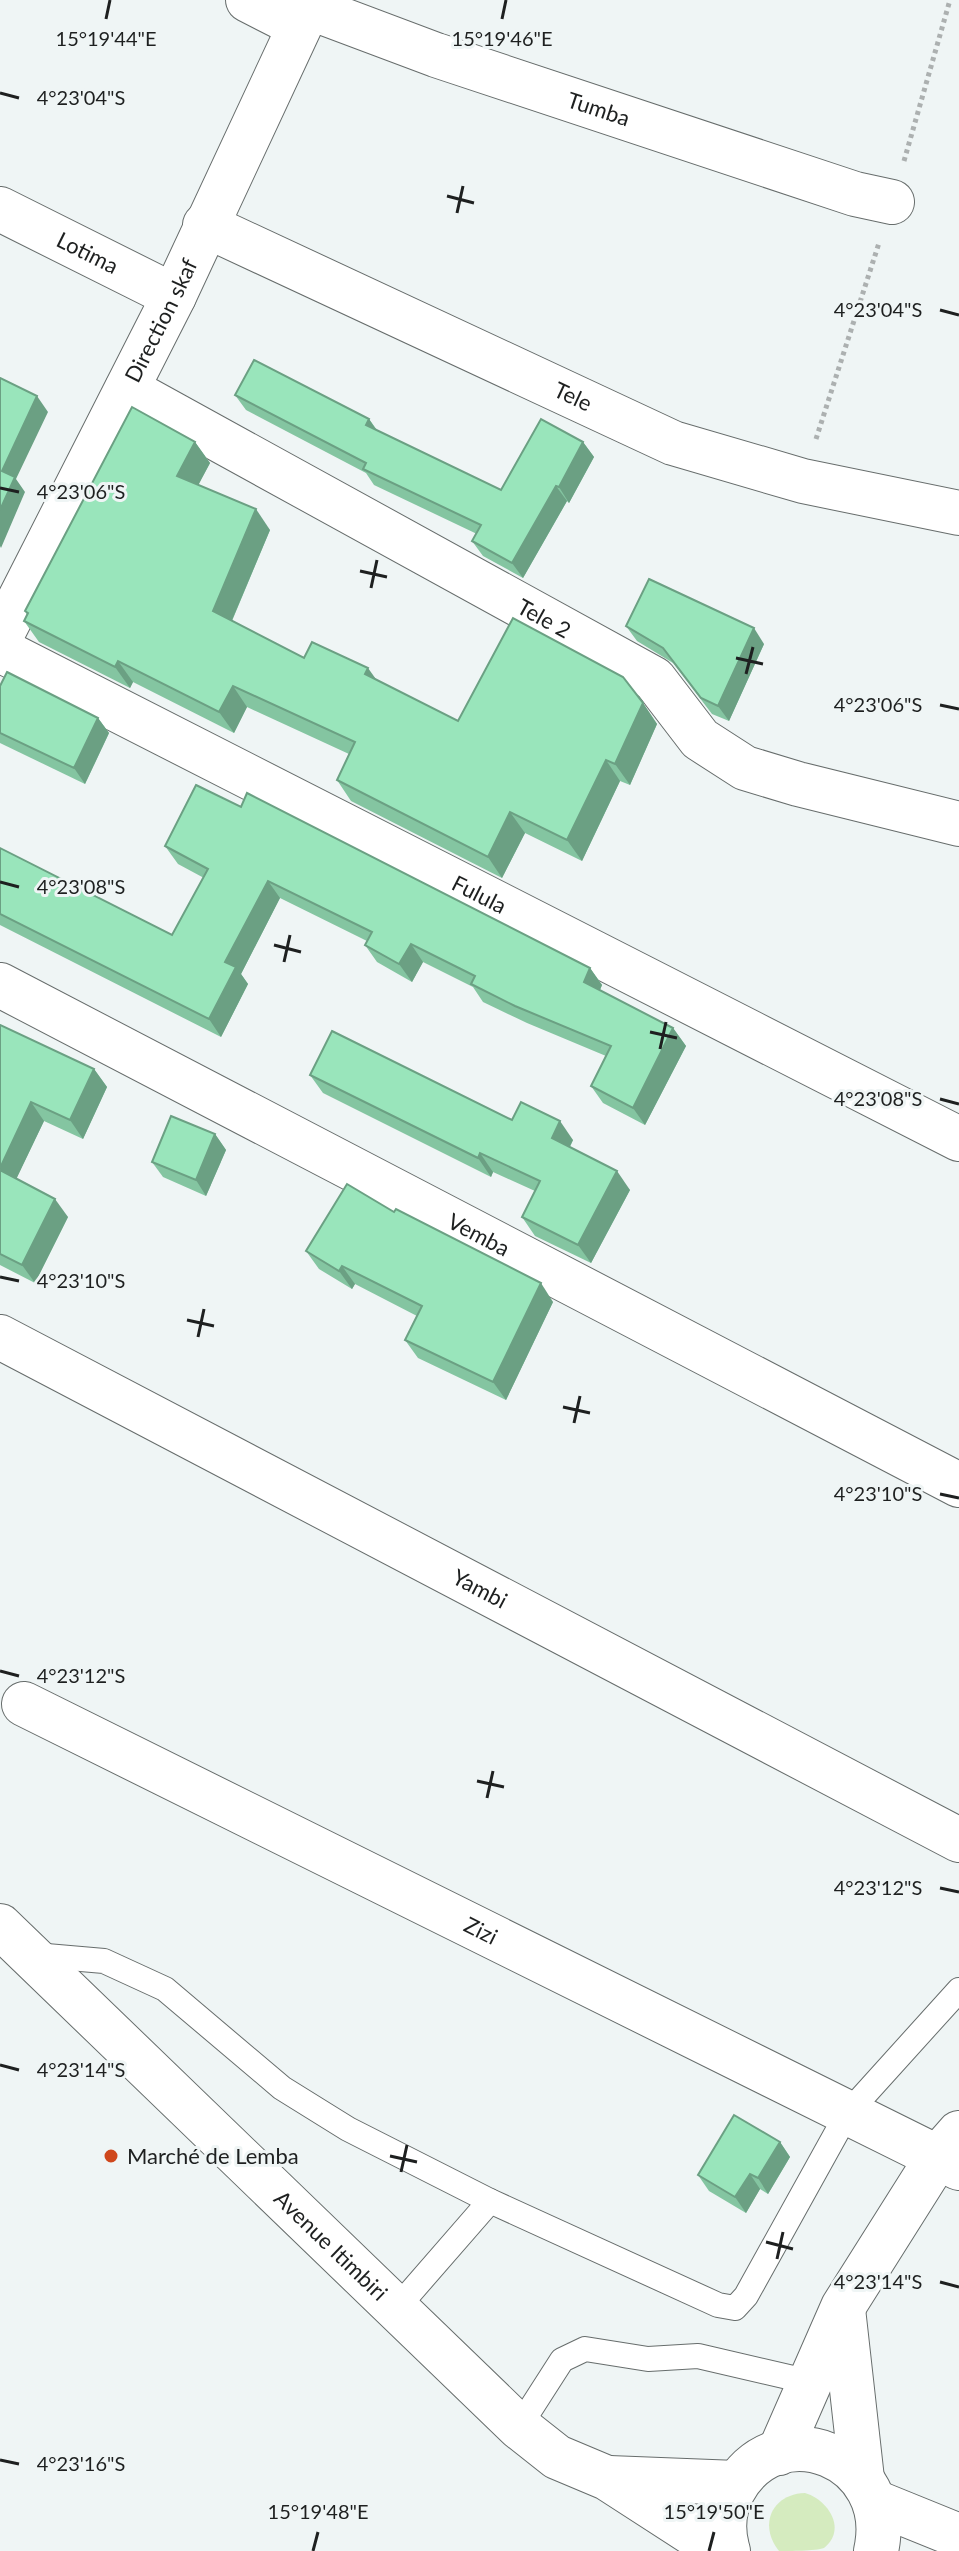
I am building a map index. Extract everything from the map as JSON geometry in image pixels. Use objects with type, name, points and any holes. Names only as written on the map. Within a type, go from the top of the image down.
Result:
[{"type":"street","name":"Tumba","points":[[248,0],[306,11],[855,194],[892,202]]},
{"type":"street","name":"Direction skaf","points":[[0,638],[10,594],[127,389],[174,296],[306,11]]},
{"type":"street","name":"Lotima","points":[[0,209],[174,296]]},
{"type":"street","name":"Tele","points":[[205,225],[673,443],[803,481],[959,513]]},
{"type":"street","name":"Tele 2","points":[[127,389],[654,679],[700,739],[745,768],[959,824]]},
{"type":"street","name":"Fulula","points":[[0,650],[959,1139]]},
{"type":"street","name":"Vemba","points":[[0,985],[959,1485]]},
{"type":"street","name":"Yambi","points":[[0,1337],[959,1840]]},
{"type":"street","name":"Zizi","points":[[24,1704],[847,2114],[952,2153]]},
{"type":"street","name":"Avenue Itimbiri","points":[[14,1940],[519,2427],[557,2457],[607,2478]]},
{"type":"street","points":[[779,2453],[843,2307],[952,2153]]},
{"type":"street","points":[[843,2307],[868,2490],[879,2527],[876,2551]]},
{"type":"street","points":[[728,2551],[725,2512],[737,2483],[756,2464],[779,2453],[810,2450],[839,2459],[868,2490],[959,2536]]},
{"type":"street","points":[[607,2478],[737,2483]]},
{"type":"street","points":[[607,2478],[720,2551]]},
{"type":"lane","points":[[14,1940],[104,1961],[165,1989],[282,2088],[348,2129],[490,2201],[718,2305],[735,2308],[746,2296],[847,2114],[959,1990]]},
{"type":"lane","points":[[396,2309],[490,2201]]},
{"type":"lane","points":[[519,2427],[562,2360],[585,2349],[648,2359],[698,2356],[810,2382]]},
{"type":"green space","points":[[805,2493],[821,2501],[832,2516],[834,2532],[831,2540],[820,2549],[779,2551],[770,2531],[772,2513],[784,2499]]},
{"type":"building","points":[[254,360],[369,419],[366,425],[501,490],[541,419],[583,442],[512,563],[472,541],[481,525],[363,469],[366,463],[235,395]]},
{"type":"building","points":[[0,378],[37,396],[2,471],[15,477],[0,510]]},
{"type":"building","points":[[132,407],[195,442],[177,476],[256,509],[213,611],[304,658],[312,642],[368,668],[365,674],[458,721],[513,618],[623,677],[643,703],[615,764],[606,760],[567,840],[510,812],[488,857],[337,780],[355,742],[233,686],[219,712],[118,661],[115,667],[24,621],[28,613],[25,611]]},
{"type":"building","points":[[649,579],[754,628],[718,706],[701,698],[663,648],[626,626]]},
{"type":"building","points":[[7,672],[98,718],[74,768],[0,733],[0,686]]},
{"type":"building","points":[[196,785],[241,807],[247,793],[590,968],[584,982],[673,1028],[633,1108],[591,1086],[611,1046],[471,984],[475,976],[411,944],[399,964],[365,945],[372,932],[268,881],[225,962],[236,967],[209,1019],[0,914],[0,848],[172,935],[208,869],[165,846]]},
{"type":"building","points":[[0,1025],[94,1069],[70,1120],[31,1102],[0,1168]]},
{"type":"building","points":[[332,1031],[512,1120],[521,1102],[560,1121],[552,1138],[617,1171],[578,1245],[522,1217],[540,1181],[480,1153],[478,1158],[310,1075]]},
{"type":"building","points":[[171,1116],[215,1134],[196,1180],[152,1162]]},
{"type":"building","points":[[0,1170],[55,1199],[22,1265],[0,1254]]},
{"type":"building","points":[[347,1184],[394,1212],[396,1209],[541,1283],[493,1382],[405,1340],[422,1306],[342,1266],[339,1271],[306,1251]]},
{"type":"building","points":[[734,2115],[780,2142],[758,2178],[750,2174],[735,2197],[698,2175]]},
{"type":"place","name":"Marché de Lemba","points":[[111,2156]]}]
